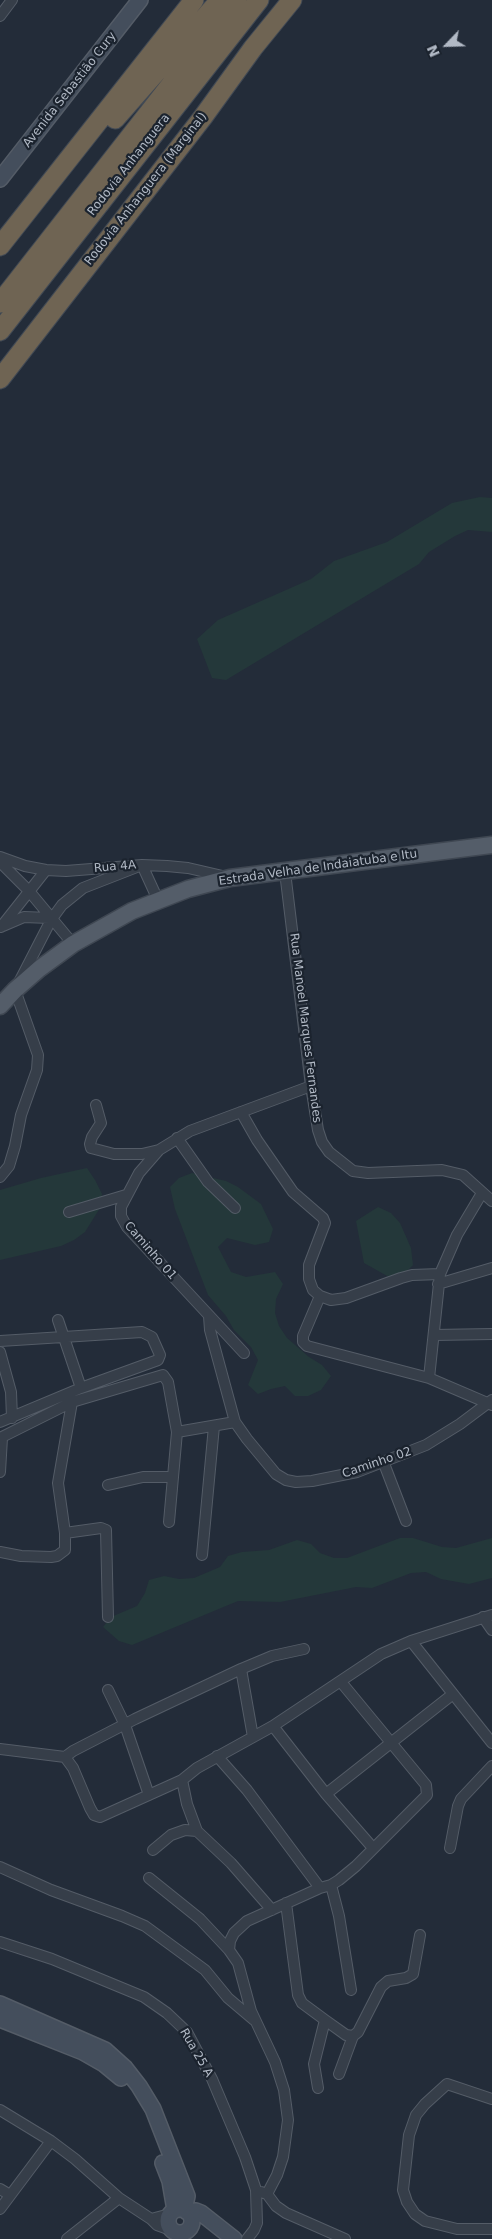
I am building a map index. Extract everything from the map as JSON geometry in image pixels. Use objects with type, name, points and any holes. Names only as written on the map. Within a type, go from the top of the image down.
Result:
[{"type":"highway","points":[[0,246],[194,0]]},
{"type":"highway","points":[[18,223],[55,188],[220,0]]},
{"type":"highway","name":"Rodovia Anhanguera","points":[[0,303],[236,0]]},
{"type":"highway","name":"Rodovia Anhanguera","points":[[0,330],[259,0]]},
{"type":"highway","name":"Rodovia Anhanguera (Marginal)","points":[[0,379],[203,117],[253,48],[292,0]]},
{"type":"main road","name":"Estrada Velha de Indaiatuba e Itu","points":[[0,1006],[15,990],[73,944],[132,911],[188,889],[230,878],[492,845]]},
{"type":"street","points":[[0,16],[12,0]]},
{"type":"street","name":"Avenida Sebastião Cury","points":[[0,179],[140,0]]},
{"type":"street","name":"Rua 4A","points":[[0,857],[25,866],[46,870],[66,871],[142,865],[188,868],[230,878]]},
{"type":"street","points":[[0,862],[29,892],[73,944]]},
{"type":"street","points":[[0,1177],[9,1166],[21,1116],[37,1070],[38,1056],[15,990],[50,919],[62,905],[83,888],[142,865],[158,900]]},
{"type":"street","points":[[0,928],[46,870]]},
{"type":"street","name":"Rua Manoel Marques Fernandes","points":[[285,872],[311,1086],[318,1130],[322,1142],[329,1152],[354,1171],[368,1173],[442,1170],[462,1175],[492,1201]]},
{"type":"street","points":[[0,928],[24,917],[50,919]]},
{"type":"street","name":"Caminho 01","points":[[244,1353],[127,1227],[121,1216],[121,1207],[139,1173],[160,1150],[177,1138],[311,1086]]},
{"type":"street","points":[[96,1105],[101,1123],[92,1138],[91,1148],[114,1154],[142,1154],[160,1150]]},
{"type":"street","points":[[241,1112],[257,1140],[293,1192],[323,1218],[325,1222],[309,1265],[309,1279],[313,1290],[320,1296],[331,1300],[346,1298],[412,1275],[439,1279],[492,1268]]},
{"type":"street","points":[[177,1138],[208,1182],[235,1208]]},
{"type":"street","points":[[429,1378],[439,1279],[457,1235],[482,1193]]},
{"type":"street","points":[[69,1212],[126,1195]]},
{"type":"street","points":[[320,1296],[303,1336],[307,1346],[429,1378],[490,1403]]},
{"type":"street","points":[[177,1432],[235,1422],[210,1330],[209,1316]]},
{"type":"street","points":[[58,1320],[81,1388]]},
{"type":"street","points":[[0,1341],[142,1332],[152,1337],[156,1342],[160,1355],[156,1361],[81,1388],[0,1422]]},
{"type":"street","points":[[434,1335],[492,1334]]},
{"type":"street","points":[[0,1352],[11,1392],[12,1418]]},
{"type":"street","points":[[156,1361],[160,1376]]},
{"type":"street","points":[[0,1472],[1,1438],[72,1402],[163,1375],[168,1382],[177,1432],[169,1522]]},
{"type":"street","points":[[0,1552],[21,1556],[57,1556],[65,1550],[65,1533],[58,1483],[72,1402]]},
{"type":"street","name":"Caminho 02","points":[[235,1422],[276,1474],[286,1480],[296,1482],[334,1478],[426,1446],[490,1403]]},
{"type":"street","points":[[202,1555],[214,1426]]},
{"type":"street","points":[[383,1461],[406,1521]]},
{"type":"street","points":[[108,1485],[143,1476],[173,1477]]},
{"type":"street","points":[[65,1533],[101,1528],[106,1530],[108,1617]]},
{"type":"street","points":[[65,1757],[73,1768],[94,1815],[100,1817],[107,1815],[182,1780],[217,1756],[273,1726],[382,1654],[411,1641],[488,1616],[492,1630]]},
{"type":"street","points":[[411,1641],[492,1743]]},
{"type":"street","points":[[0,1749],[65,1757],[135,1719],[241,1669],[272,1656],[304,1648]]},
{"type":"street","points":[[241,1669],[253,1736]]},
{"type":"street","points":[[229,1950],[230,1941],[234,1933],[247,1921],[320,1888],[331,1885],[356,1866],[427,1795],[426,1785],[341,1682]]},
{"type":"street","points":[[108,1690],[124,1725],[149,1795]]},
{"type":"street","points":[[326,1794],[453,1694]]},
{"type":"street","points":[[273,1726],[326,1794],[373,1848]]},
{"type":"street","points":[[217,1756],[247,1790],[320,1888]]},
{"type":"street","points":[[450,1848],[461,1799],[492,1766]]},
{"type":"street","points":[[182,1780],[187,1804],[198,1831],[272,1910]]},
{"type":"street","points":[[153,1850],[171,1835],[186,1830],[198,1831]]},
{"type":"street","points":[[0,1866],[51,1890],[145,1926],[205,1970],[228,1998],[256,2021]]},
{"type":"street","points":[[149,1878],[200,1919],[229,1950],[238,1963],[256,2021],[275,2062],[284,2090],[288,2120],[283,2157],[277,2175],[267,2194]]},
{"type":"street","points":[[331,1885],[339,1916],[351,1990]]},
{"type":"street","points":[[286,1903],[298,1995],[302,2003],[346,2035],[353,2036]]},
{"type":"street","points":[[339,2074],[353,2036],[358,2032],[385,1983],[406,1978],[413,1974],[420,1935]]},
{"type":"street","name":"Rua 25 A","points":[[0,1942],[117,1985],[144,1997],[187,2032],[212,2079],[245,2157],[256,2190],[257,2222],[247,2239]]},
{"type":"street","points":[[0,2004],[105,2050],[125,2068],[153,2109],[187,2196],[181,2226]]},
{"type":"street","points":[[0,2019],[83,2052],[120,2076],[146,2118],[170,2181],[181,2226]]},
{"type":"street","points":[[318,2088],[314,2064],[325,2020]]},
{"type":"street","points":[[492,2099],[447,2084],[425,2104],[416,2115],[409,2135],[403,2190],[407,2202],[415,2214],[425,2222],[457,2229],[492,2229]]},
{"type":"street","points":[[0,2110],[51,2141],[75,2159],[119,2198],[151,2218],[162,2228],[216,2225],[234,2239]]},
{"type":"street","points":[[0,2209],[51,2141]]},
{"type":"street","points":[[0,2189],[10,2195]]},
{"type":"street","points":[[256,2190],[267,2194],[276,2206],[286,2213],[346,2239]]},
{"type":"street","points":[[67,2239],[119,2198]]},
{"type":"street","points":[[151,2218],[181,2226]]},
{"type":"green space","points":[[480,497],[492,498],[492,532],[468,530],[455,536],[429,552],[419,564],[226,680],[212,678],[197,639],[218,620],[311,579],[334,561],[387,542],[452,503]]},
{"type":"green space","points":[[87,1168],[102,1194],[100,1208],[85,1232],[61,1246],[0,1260],[0,1190],[41,1178]]},
{"type":"green space","points":[[192,1173],[226,1181],[238,1187],[261,1204],[273,1229],[269,1242],[255,1245],[227,1238],[218,1247],[231,1272],[246,1277],[275,1272],[283,1284],[276,1299],[275,1313],[279,1326],[287,1338],[309,1357],[322,1365],[331,1376],[321,1390],[308,1396],[295,1396],[285,1386],[258,1394],[248,1385],[258,1360],[251,1347],[234,1330],[226,1316],[208,1295],[175,1209],[170,1187],[179,1178]]},
{"type":"green space","points":[[378,1207],[391,1213],[400,1223],[411,1248],[413,1265],[403,1275],[389,1277],[364,1263],[356,1221]]},
{"type":"green space","points":[[400,1538],[413,1538],[442,1547],[456,1548],[492,1538],[492,1578],[469,1584],[441,1579],[426,1572],[411,1573],[372,1588],[356,1587],[280,1602],[238,1601],[132,1645],[119,1641],[103,1627],[111,1617],[137,1606],[145,1593],[149,1580],[164,1576],[179,1579],[194,1578],[220,1567],[228,1556],[242,1552],[269,1550],[297,1540],[311,1544],[320,1553],[334,1558],[347,1558]]}]
